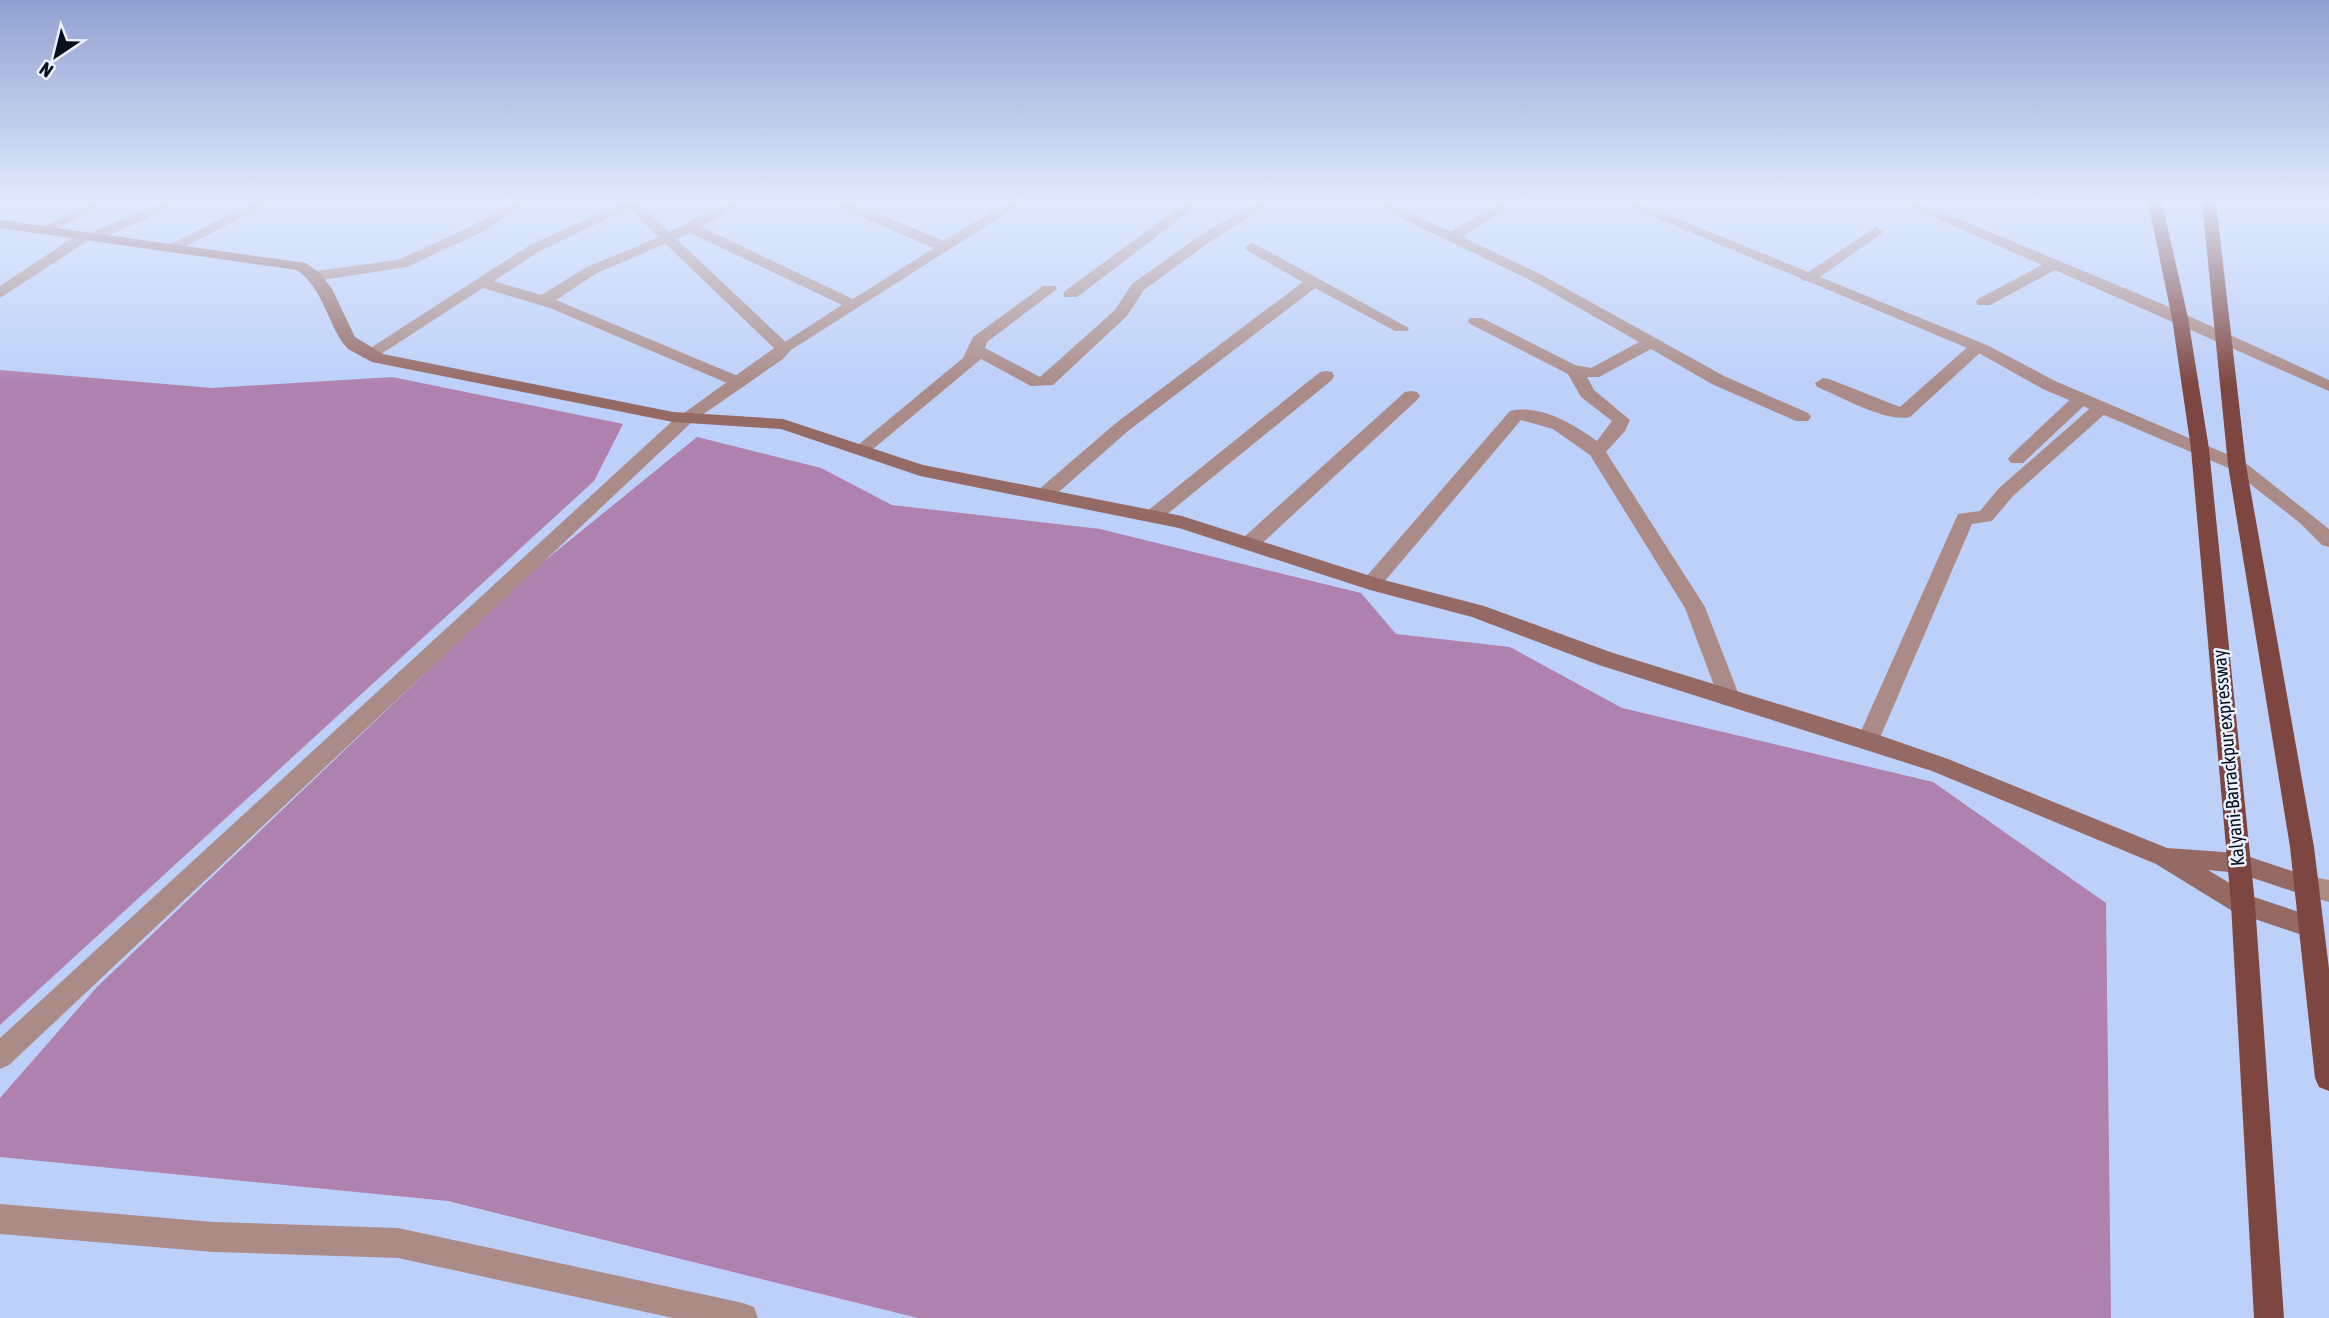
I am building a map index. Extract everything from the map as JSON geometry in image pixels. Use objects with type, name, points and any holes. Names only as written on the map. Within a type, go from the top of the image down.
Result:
[{"type":"highway","name":"Kalyani-Barrackpur expressway","points":[[2168,264],[2180,318],[2200,449],[2243,904],[2269,1318]]},
{"type":"highway","points":[[2215,264],[2237,465],[2318,888],[2329,1078]]},
{"type":"main road","points":[[289,264],[301,266],[315,276],[348,339],[354,346],[378,358],[519,383],[638,411],[686,418],[783,424],[920,470],[1153,516],[1250,543],[1372,583],[1477,611],[1605,659],[1868,740],[1940,765],[2164,857],[2243,904],[2320,927]]},
{"type":"main road","points":[[2164,857],[2238,863],[2318,888]]},
{"type":"street","points":[[0,293],[46,264]]},
{"type":"street","points":[[315,276],[403,264]]},
{"type":"street","points":[[369,354],[510,264]]},
{"type":"street","points":[[543,301],[592,270],[608,264]]},
{"type":"street","points":[[696,264],[782,346],[783,350]]},
{"type":"street","points":[[767,264],[854,305]]},
{"type":"street","points":[[0,1056],[686,418],[783,350],[919,264]]},
{"type":"street","points":[[1071,294],[1112,264]]},
{"type":"street","points":[[975,349],[1037,382],[1047,381],[1121,313],[1138,287],[1170,264]]},
{"type":"street","points":[[1282,264],[1401,328]]},
{"type":"street","points":[[1506,264],[1560,289],[1717,380],[1802,417]]},
{"type":"street","points":[[1775,264],[1977,347],[2081,399],[2237,465],[2307,519],[2329,540]]},
{"type":"street","points":[[1810,278],[1830,264]]},
{"type":"street","points":[[2050,264],[2180,318],[2223,340],[2329,386]]},
{"type":"street","points":[[1984,302],[2053,265]]},
{"type":"street","points":[[1045,494],[1122,427],[1314,281]]},
{"type":"street","points":[[481,282],[543,301],[739,383]]},
{"type":"street","points":[[861,450],[969,362],[974,357],[979,340],[1049,289]]},
{"type":"street","points":[[1476,321],[1576,372],[1593,373],[1652,342]]},
{"type":"street","points":[[1823,383],[1890,411],[1904,413],[1977,347]]},
{"type":"street","points":[[1576,372],[1587,393],[1621,420],[1619,427],[1597,451]]},
{"type":"street","points":[[1153,516],[1326,376]]},
{"type":"street","points":[[1250,543],[1411,396]]},
{"type":"street","points":[[2017,459],[2081,399]]},
{"type":"street","points":[[1868,740],[1965,518],[1985,517],[2006,492],[2101,408]]},
{"type":"street","points":[[1372,583],[1516,415],[1526,414],[1581,436],[1597,451],[1695,607],[1729,698]]},
{"type":"street","points":[[0,1219],[214,1237],[398,1242],[743,1318]]},
{"type":"shaded area","points":[[0,370],[212,388],[392,377],[623,424],[594,481],[0,1025]]},
{"type":"shaded area","points":[[697,437],[821,468],[892,505],[1100,529],[1361,593],[1396,634],[1510,647],[1622,708],[1933,782],[2106,903],[2111,1318],[918,1318],[448,1201],[0,1157],[0,1098],[97,987],[532,571]]}]
